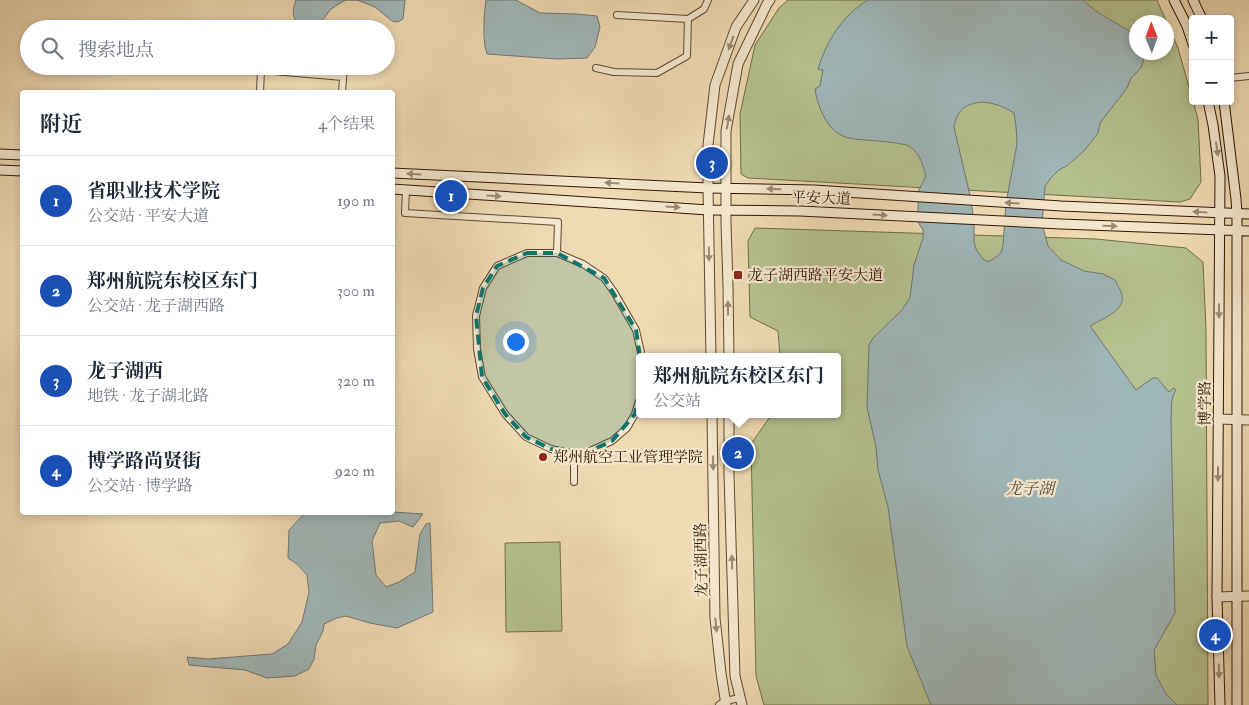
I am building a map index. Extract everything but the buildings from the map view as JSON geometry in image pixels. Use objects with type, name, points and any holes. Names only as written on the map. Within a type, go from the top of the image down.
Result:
[{"type":"main road","points":[[711,353],[708,145],[715,85],[736,27],[754,0]]},
{"type":"main road","points":[[729,353],[726,131],[738,64],[770,0]]},
{"type":"main road","points":[[1174,0],[1189,32]]},
{"type":"main road","points":[[1193,0],[1200,15]]},
{"type":"main road","name":"博学路","points":[[1209,105],[1220,176],[1217,597],[1220,704]]},
{"type":"main road","points":[[1224,105],[1236,199],[1237,704]]},
{"type":"main road","points":[[0,154],[20,155]]},
{"type":"main road","points":[[0,170],[20,171]]},
{"type":"main road","name":"平安大道","points":[[395,173],[708,188],[814,190],[1061,206],[1249,214]]},
{"type":"main road","name":"平安大道","points":[[395,189],[708,210],[800,211],[1249,231]]},
{"type":"main road","name":"龙子湖西路","points":[[712,418],[715,618],[724,704]]},
{"type":"main road","name":"龙子湖西路","points":[[729,418],[735,676],[741,702]]},
{"type":"main road","points":[[1218,419],[1249,420]]},
{"type":"main road","points":[[1217,597],[1249,596]]},
{"type":"street","points":[[617,15],[688,19],[704,9],[708,0]]},
{"type":"street","points":[[596,68],[614,72],[657,73],[687,56],[688,19]]},
{"type":"street","points":[[260,90],[262,75]]},
{"type":"street","points":[[320,75],[343,77],[342,90]]},
{"type":"street","points":[[1234,78],[1249,76]]},
{"type":"street","points":[[406,190],[406,213],[558,222],[557,253]]},
{"type":"street","points":[[636,411],[627,428],[612,441],[586,453],[574,454],[551,449],[526,437],[504,414],[482,377],[477,349],[476,316],[483,288],[497,266],[526,253],[557,253],[583,264],[604,278],[636,330],[641,353]]},
{"type":"street","points":[[574,454],[574,482]]},
{"type":"street","points":[[724,704],[741,702]]},
{"type":"highlighted area","points":[[527,253],[557,253],[604,278],[636,330],[643,377],[635,414],[612,441],[586,453],[551,449],[526,437],[505,414],[482,377],[476,316],[483,288],[497,266]]},
{"type":"green space","points":[[788,0],[1157,0],[1164,15],[1129,15],[1129,60],[1174,60],[1174,39],[1189,87],[1189,105],[1194,105],[1198,119],[1201,182],[1190,199],[1180,202],[748,178],[741,174],[740,114],[755,45],[779,8]]},
{"type":"green space","points":[[755,228],[1096,239],[1186,248],[1203,262],[1206,330],[1208,705],[764,705],[756,676],[751,444],[769,418],[841,418],[841,353],[780,353],[778,331],[750,317],[748,241]]},
{"type":"green space","points":[[560,542],[562,631],[506,632],[505,543]]},
{"type":"water","points":[[296,0],[346,0],[330,10],[323,20],[296,20],[293,9]]},
{"type":"water","points":[[357,0],[405,0],[403,19],[398,22],[391,20],[375,7]]},
{"type":"water","points":[[486,0],[516,0],[540,13],[597,16],[600,27],[595,47],[587,58],[557,59],[487,54],[484,35]]},
{"type":"water","name":"龙子湖","points":[[868,0],[1083,0],[1096,11],[1129,31],[1129,60],[1143,60],[1141,68],[1131,78],[1127,88],[1100,123],[1098,133],[1084,151],[1059,170],[1045,186],[1042,224],[1048,246],[1061,260],[1084,271],[1103,274],[1115,280],[1122,295],[1120,306],[1112,314],[1090,326],[1136,390],[1153,378],[1157,378],[1169,392],[1174,388],[1176,390],[1172,400],[1171,419],[1175,613],[1154,650],[1156,675],[1166,694],[1177,705],[931,705],[907,646],[888,507],[878,470],[876,447],[867,407],[869,345],[873,338],[901,311],[910,298],[914,265],[923,238],[923,230],[918,222],[918,192],[926,176],[918,154],[907,145],[852,139],[836,132],[823,115],[815,89],[820,86],[823,70],[818,69],[831,39],[850,13]],"holes":[[[982,102],[994,104],[1014,113],[1017,144],[1006,203],[1003,246],[1001,253],[990,261],[986,261],[976,249],[974,242],[971,200],[954,127],[957,116],[966,106]]]},
{"type":"water","points":[[395,512],[423,514],[413,527],[399,521],[380,523],[372,541],[376,575],[386,587],[399,582],[415,572],[420,534],[426,524],[430,523],[433,612],[397,628],[346,616],[324,624],[323,631],[316,645],[314,659],[309,669],[295,676],[267,678],[245,670],[189,665],[187,657],[208,659],[272,654],[288,644],[302,622],[309,592],[307,575],[297,564],[288,558],[289,530],[303,515],[395,515]]},
{"type":"place","name":"龙子湖西","points":[[712,163]]},
{"type":"place","name":"省职业技术学院","points":[[451,196]]},
{"type":"place","name":"龙子湖西路平安大道","points":[[738,275]]},
{"type":"place","name":"郑州航院东校区东门","points":[[738,453]]},
{"type":"place","name":"郑州航空工业管理学院","points":[[543,457]]},
{"type":"place","name":"博学路尚贤街","points":[[1215,635]]}]
